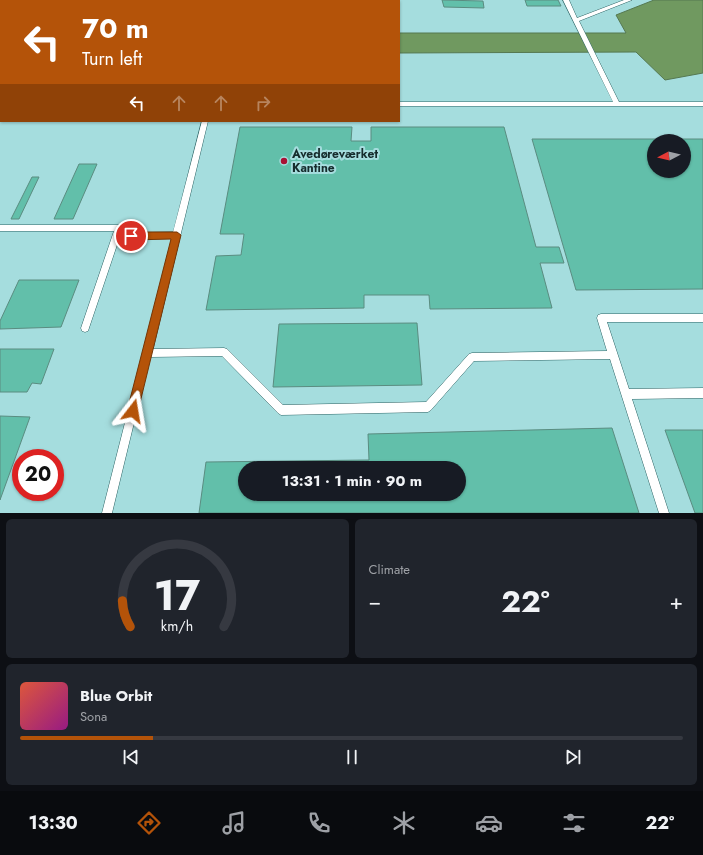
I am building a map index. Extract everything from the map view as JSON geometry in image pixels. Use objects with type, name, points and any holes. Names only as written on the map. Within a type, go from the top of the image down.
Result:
[{"type":"lane","points":[[566,0],[617,104]]},
{"type":"lane","points":[[576,20],[629,0]]},
{"type":"lane","points":[[400,104],[703,104]]},
{"type":"lane","points":[[107,513],[205,122]]},
{"type":"lane","points":[[0,228],[119,228],[85,328]]},
{"type":"lane","points":[[116,236],[177,235]]},
{"type":"lane","points":[[664,513],[601,318],[703,318]]},
{"type":"lane","points":[[147,353],[224,352],[281,410],[428,407],[472,357],[614,355]]},
{"type":"lane","points":[[626,394],[703,393]]},
{"type":"shaded area","points":[[654,0],[703,0],[703,73],[665,80],[636,52],[400,53],[400,33],[626,33],[616,15]]},
{"type":"building","points":[[442,0],[483,1],[484,8],[444,7]]},
{"type":"building","points":[[525,0],[558,0],[561,6],[527,6]]},
{"type":"building","points":[[240,127],[352,127],[351,141],[371,141],[371,127],[504,127],[536,247],[559,247],[564,263],[540,263],[552,308],[430,309],[429,295],[364,295],[364,308],[206,310],[216,256],[241,255],[244,234],[220,234]]},
{"type":"building","points":[[532,139],[647,139],[647,178],[691,178],[691,139],[703,139],[703,289],[576,290]]},
{"type":"building","points":[[79,164],[97,164],[73,219],[54,219]]},
{"type":"building","points":[[32,177],[39,177],[19,219],[11,219]]},
{"type":"building","points":[[19,280],[79,280],[61,327],[0,329],[0,321]]},
{"type":"building","points":[[417,323],[422,385],[273,387],[279,324]]},
{"type":"building","points":[[0,349],[54,349],[41,384],[32,383],[27,392],[0,392]]},
{"type":"building","points":[[0,416],[30,417],[18,449],[12,449],[12,467],[0,500]]},
{"type":"building","points":[[612,428],[639,513],[199,513],[206,462],[238,462],[238,501],[466,501],[466,461],[288,461],[369,460],[368,434]]},
{"type":"building","points":[[665,430],[703,430],[703,513],[695,513]]},
{"type":"place","name":"Avedøreværket Kantine","points":[[284,161]]},
{"type":"route","points":[[131,236],[177,235],[133,411]]}]
